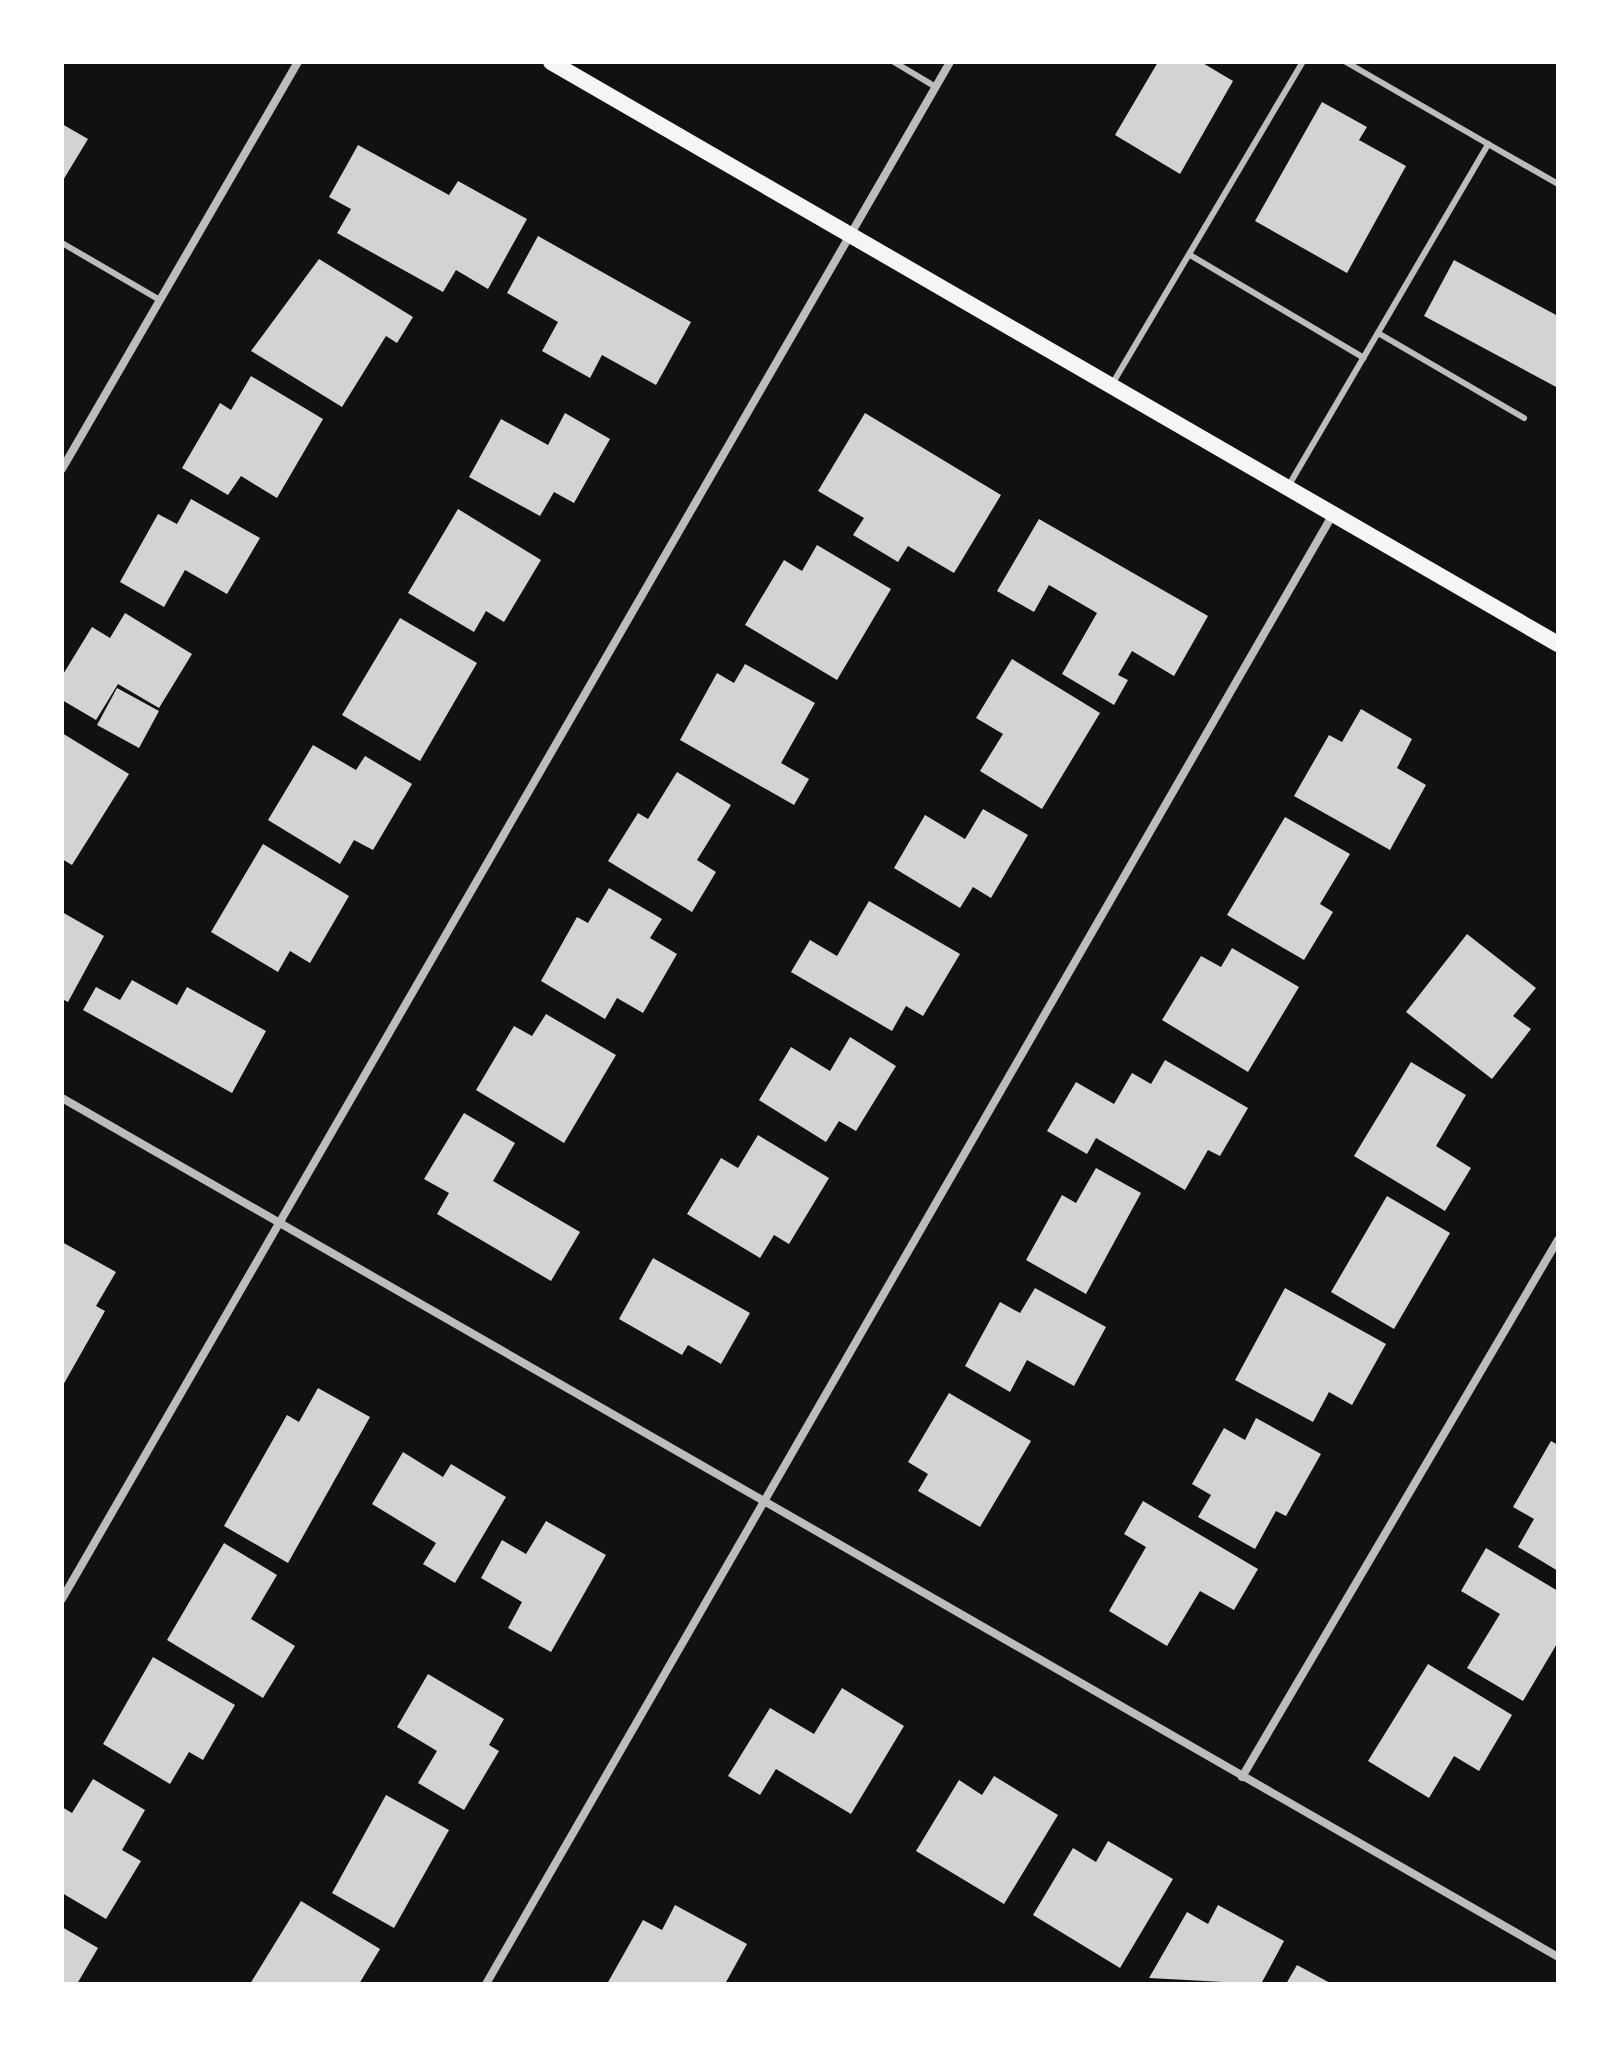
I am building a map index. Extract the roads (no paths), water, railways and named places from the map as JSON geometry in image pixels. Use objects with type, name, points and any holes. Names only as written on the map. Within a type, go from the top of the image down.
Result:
[{"type":"main road","points":[[551,62],[850,235],[1114,381],[1558,644]]},
{"type":"street","points":[[62,469],[298,62]]},
{"type":"street","points":[[62,1599],[950,62]]},
{"type":"street","points":[[486,1984],[767,1503],[1335,510]]},
{"type":"street","points":[[62,1098],[1558,1957]]},
{"type":"street","points":[[1242,1777],[1558,1240]]},
{"type":"lane","points":[[894,62],[936,87]]},
{"type":"lane","points":[[1114,381],[1303,62]]},
{"type":"lane","points":[[1346,62],[1558,184]]},
{"type":"lane","points":[[1289,485],[1488,144]]},
{"type":"lane","points":[[62,243],[160,300]]},
{"type":"lane","points":[[1190,255],[1364,358]]},
{"type":"lane","points":[[1378,333],[1524,418]]}]
